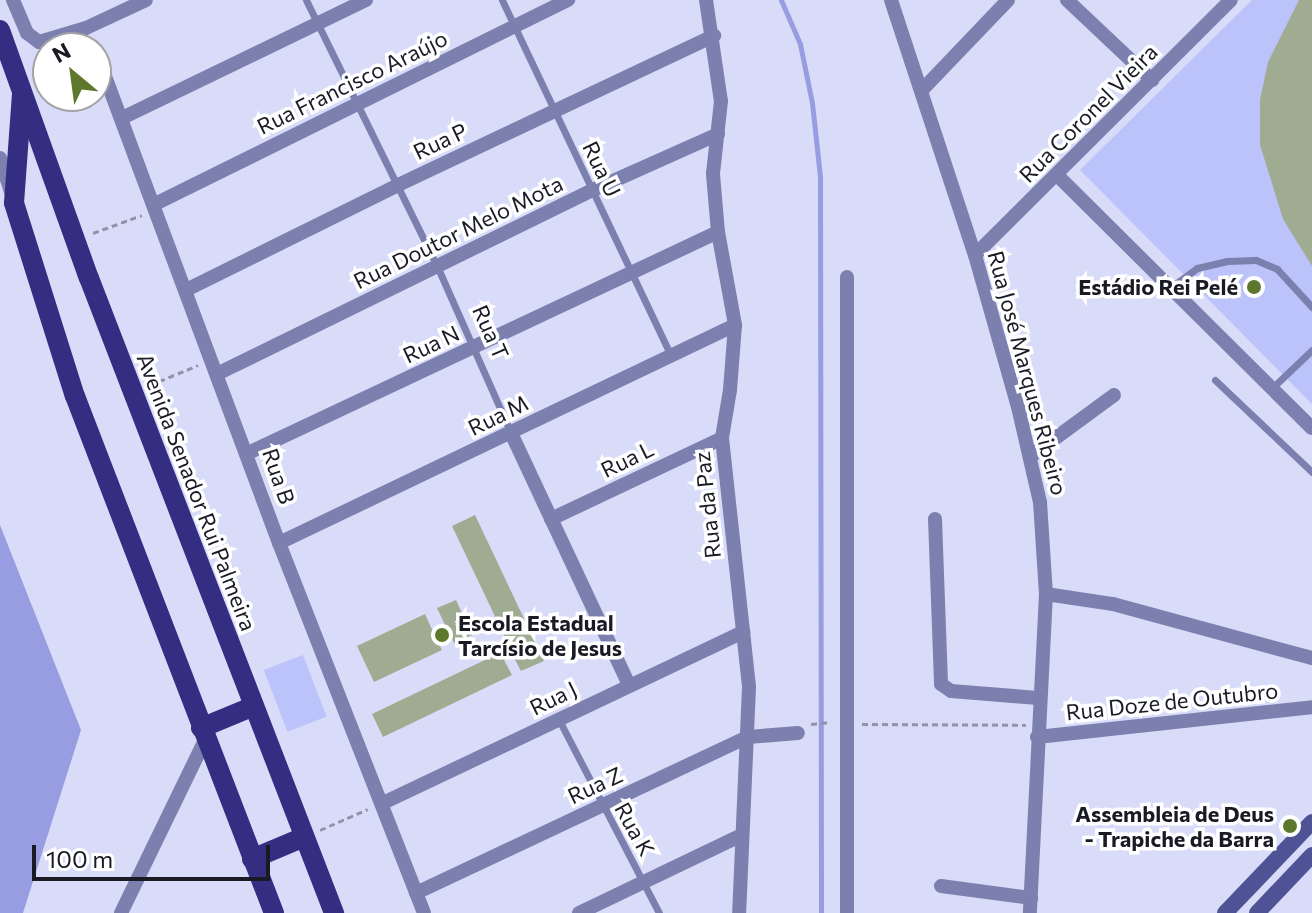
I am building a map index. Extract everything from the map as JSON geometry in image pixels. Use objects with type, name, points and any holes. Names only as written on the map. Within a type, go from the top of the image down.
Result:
[{"type":"main road","name":"Avenida Senador Rui Palmeira","points":[[0,30],[133,393],[334,913]]},
{"type":"main road","name":"Avenida Senador Rui Palmeira","points":[[22,86],[14,203],[75,396],[274,913]]},
{"type":"main road","points":[[203,734],[254,706]]},
{"type":"main road","points":[[1225,913],[1309,830]]},
{"type":"main road","points":[[252,859],[304,837]]},
{"type":"main road","points":[[1257,913],[1312,855]]},
{"type":"street","points":[[13,0],[24,27],[39,42],[86,28],[146,0]]},
{"type":"street","points":[[122,118],[366,0]]},
{"type":"street","name":"Rua Francisco Araújo","points":[[156,207],[568,0]]},
{"type":"street","name":"Rua da Paz","points":[[706,0],[714,36],[721,101],[713,174],[718,232],[730,280],[735,325],[730,390],[722,438],[749,687],[740,836],[739,913]]},
{"type":"street","name":"Rua José Marques Ribeiro","points":[[891,0],[923,89],[975,255],[1031,456],[1040,502],[1046,594],[1026,902]]},
{"type":"street","points":[[923,89],[1008,0]]},
{"type":"street","points":[[1067,0],[1152,80]]},
{"type":"street","name":"Rua Coronel Vieira","points":[[975,255],[1231,0]]},
{"type":"street","name":"Rua B","points":[[86,28],[88,32]]},
{"type":"street","name":"Rua P","points":[[186,290],[396,186],[714,36]]},
{"type":"street","name":"Rua B","points":[[112,93],[216,366],[279,543],[424,913]]},
{"type":"street","name":"Rua Doutor Melo Mota","points":[[216,366],[718,134]]},
{"type":"street","name":"Avenida Senador Rui Palmeira","points":[[0,158],[14,203]]},
{"type":"street","points":[[1057,175],[1312,428]]},
{"type":"street","name":"Rua N","points":[[248,453],[718,232]]},
{"type":"street","points":[[847,277],[844,721],[847,913]]},
{"type":"street","name":"Rua M","points":[[279,543],[735,325]]},
{"type":"street","points":[[1031,456],[1114,395]]},
{"type":"street","name":"Rua T","points":[[511,433],[629,685]]},
{"type":"street","name":"Rua L","points":[[551,519],[722,438]]},
{"type":"street","points":[[935,519],[941,684],[951,691],[1038,698]]},
{"type":"street","points":[[1046,594],[1113,604],[1312,658]]},
{"type":"street","name":"Rua J","points":[[383,803],[743,632]]},
{"type":"street","name":"Rua Doze de Outubro","points":[[1037,731],[1312,707]]},
{"type":"street","name":"Rua Z","points":[[416,893],[748,737],[803,729]]},
{"type":"street","points":[[121,913],[203,734]]},
{"type":"street","points":[[579,913],[740,836]]},
{"type":"street","points":[[941,886],[1026,902]]},
{"type":"lane","name":"Rua T","points":[[306,0],[437,266],[511,433]]},
{"type":"lane","name":"Rua U","points":[[502,0],[670,354]]},
{"type":"lane","points":[[1170,287],[1197,268],[1227,261],[1256,260],[1277,269],[1312,307]]},
{"type":"lane","points":[[1272,388],[1312,350]]},
{"type":"lane","points":[[1215,380],[1312,472]]},
{"type":"lane","name":"Rua K","points":[[559,720],[659,913]]},
{"type":"path","points":[[76,239],[156,207]]},
{"type":"path","points":[[133,393],[216,366]]},
{"type":"path","points":[[803,729],[844,721],[858,724],[972,722],[1037,731]]},
{"type":"path","points":[[326,827],[359,813]]},
{"type":"shaded area","name":"Estádio Rei Pelé","points":[[1252,0],[1312,0],[1312,404],[1080,170]]},
{"type":"shaded area","points":[[0,525],[81,730],[23,913],[0,913]]},
{"type":"shaded area","points":[[303,655],[327,717],[287,732],[264,670]]},
{"type":"building","points":[[1299,0],[1312,0],[1312,266],[1283,219],[1260,145],[1260,100],[1268,62]]},
{"type":"building","points":[[475,515],[544,661],[521,671],[513,656],[504,660],[512,675],[383,737],[372,714],[510,648],[452,526]]},
{"type":"building","points":[[456,600],[472,635],[454,643],[450,634],[437,640],[442,650],[374,682],[357,646],[425,614],[434,634],[447,629],[437,608]]},
{"type":"waterway","points":[[781,0],[800,44],[812,103],[820,177],[821,913]]},
{"type":"place","name":"Estádio Rei Pelé","points":[[1254,287]]},
{"type":"place","name":"Escola Estadual Tarcísio de Jesus","points":[[442,635]]},
{"type":"place","name":"Assembleia de Deus - Trapiche da Barra","points":[[1290,826]]}]
